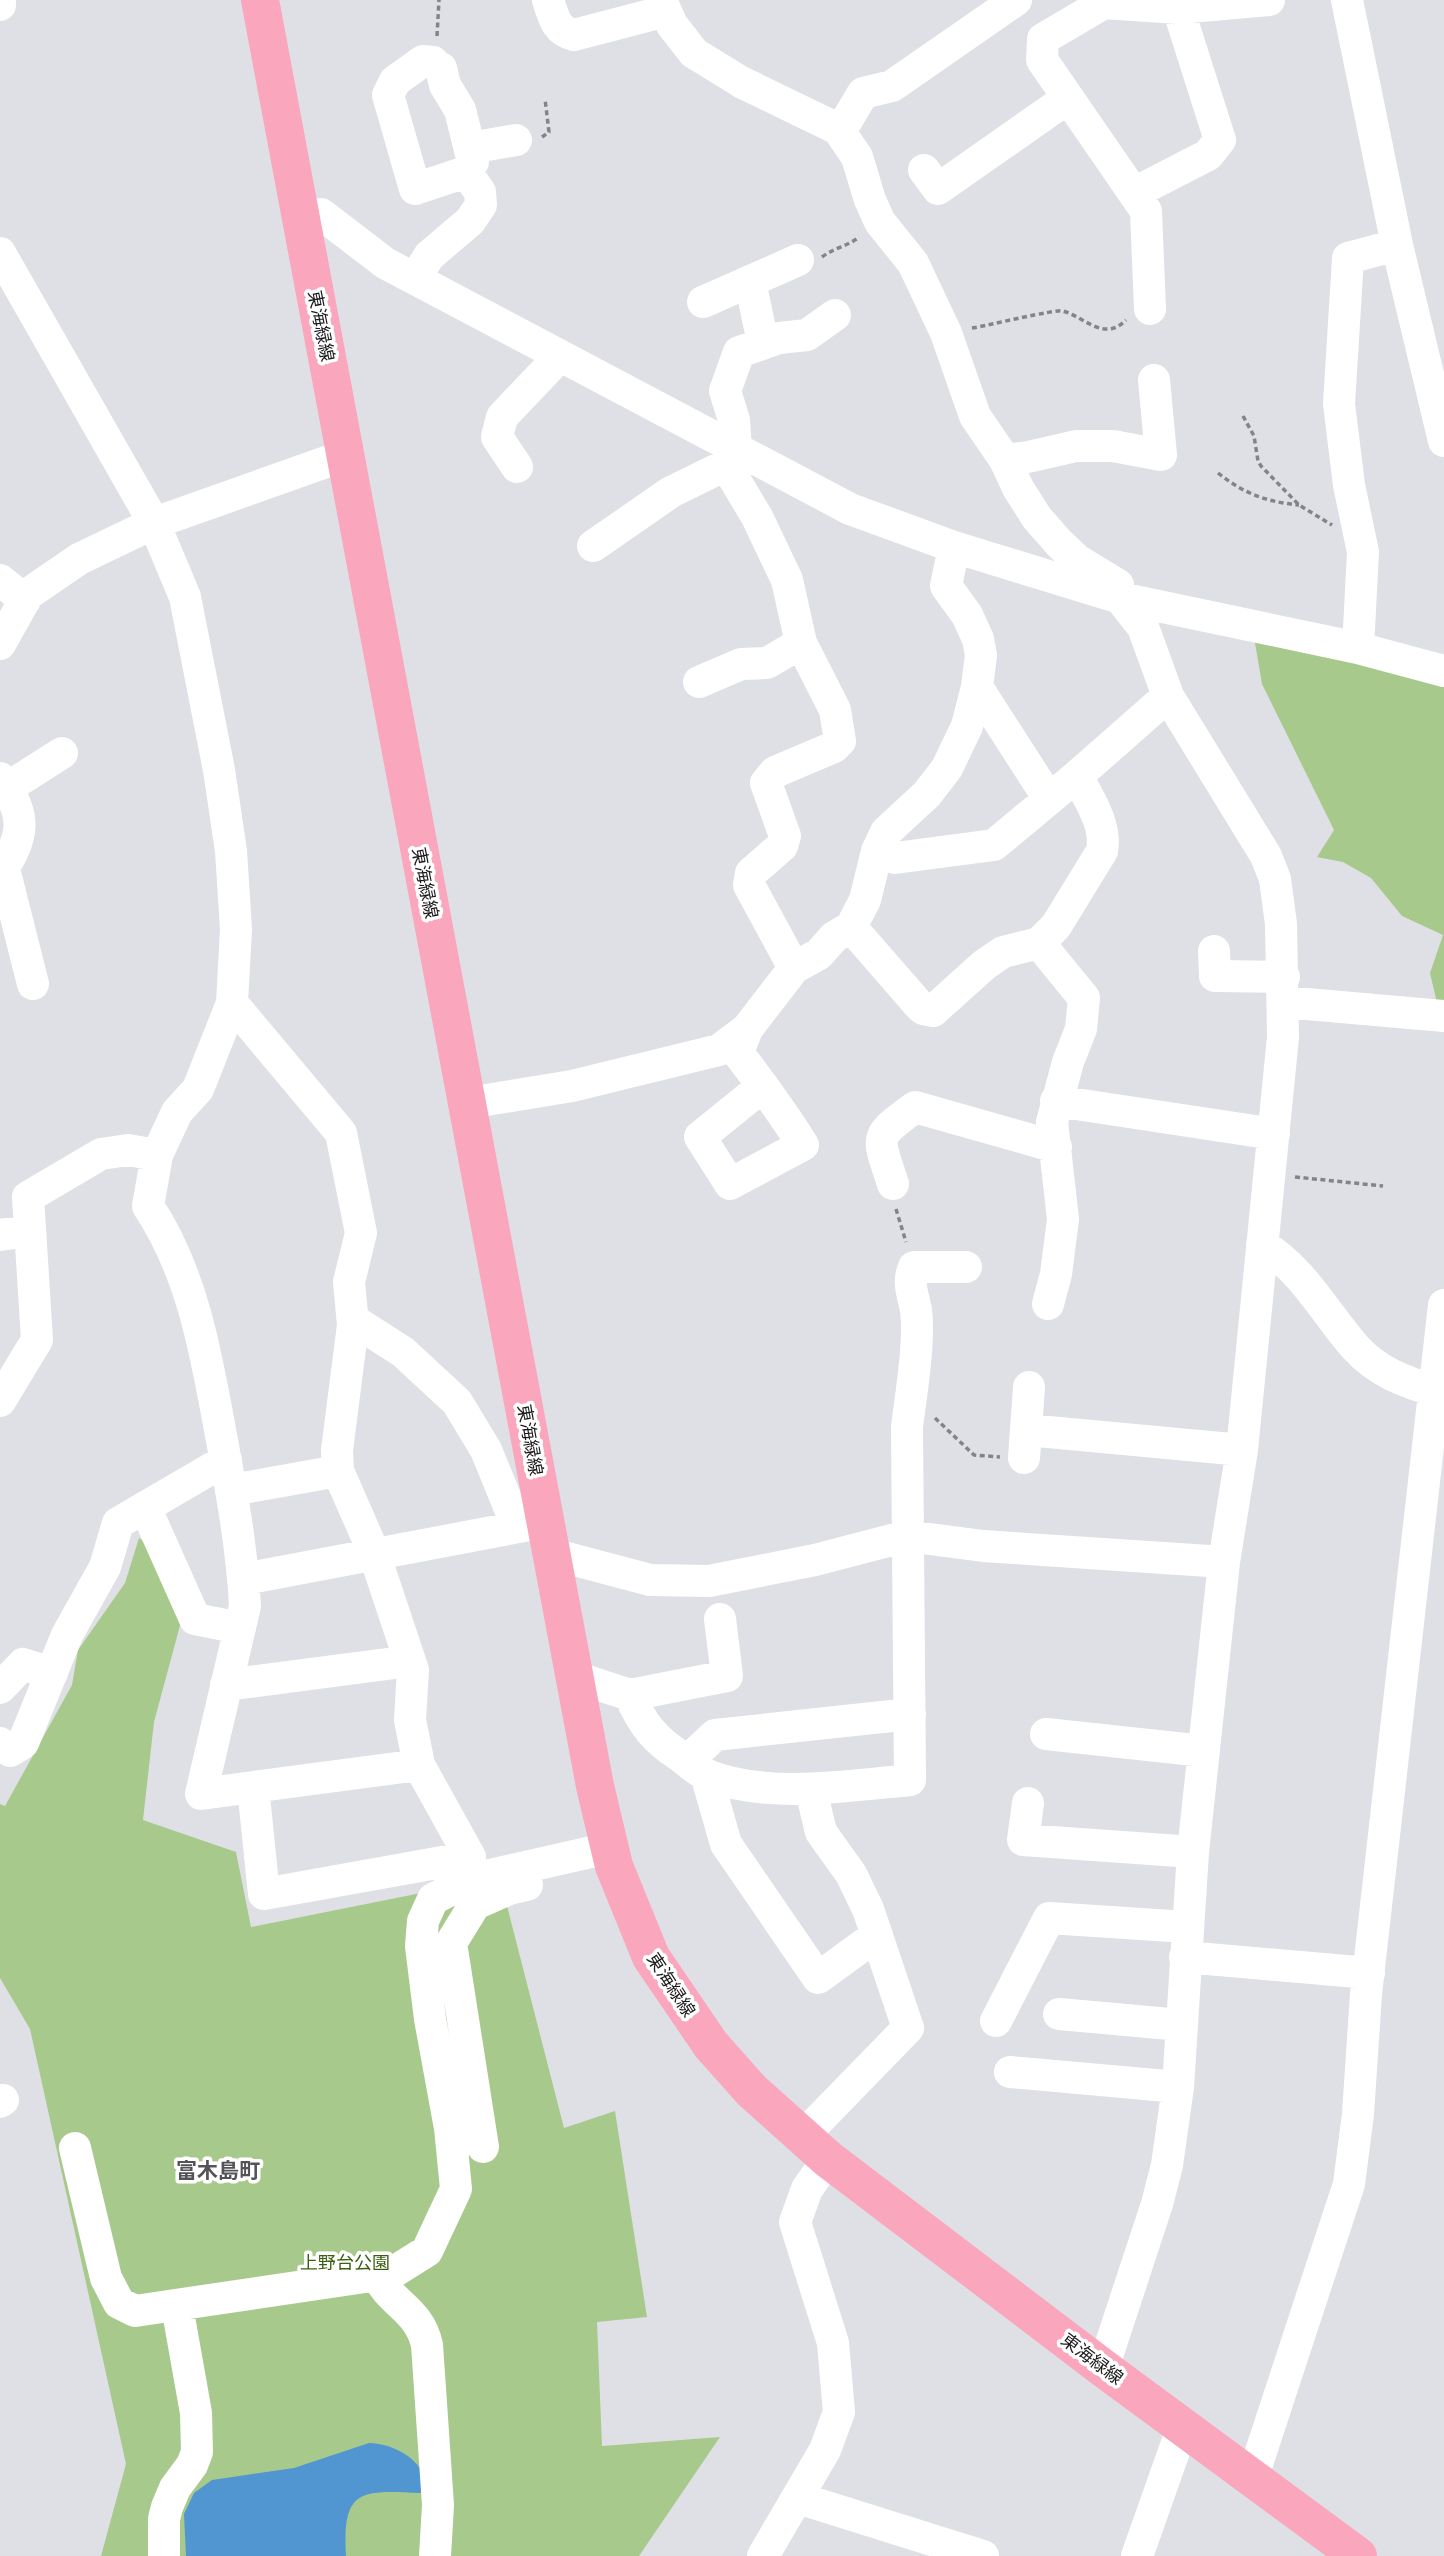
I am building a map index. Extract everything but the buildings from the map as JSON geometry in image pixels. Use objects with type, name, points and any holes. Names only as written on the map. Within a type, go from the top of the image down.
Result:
[{"type":"main road","name":"東海緑線","points":[[260,0],[468,1103],[538,1534],[575,1677],[612,1857],[651,1957],[711,2045],[752,2091],[815,2148],[1103,2368],[1358,2556]]},
{"type":"street","points":[[548,0],[555,21],[564,32],[574,35],[664,6],[672,25],[694,53],[741,82],[838,128],[857,157],[880,222],[913,263],[946,333],[975,416],[1005,460],[1018,488],[1052,535],[1077,560],[1118,585],[1120,598],[1143,627],[1168,696],[1266,856],[1275,879],[1281,924],[1283,1037],[1242,1450],[1224,1562],[1193,1852],[1178,2087],[1167,2165],[1157,2204],[1103,2368]]},
{"type":"street","points":[[838,128],[847,120],[863,93],[892,86],[1016,0]]},
{"type":"street","points":[[1149,311],[1146,211],[1042,60],[1043,39],[1104,2],[1178,9],[1269,0]]},
{"type":"street","points":[[1347,0],[1397,245],[1444,441]]},
{"type":"street","points":[[1134,193],[1208,155],[1220,140],[1178,9]]},
{"type":"street","points":[[415,279],[429,256],[470,220],[481,205],[480,192],[468,160],[460,110],[444,85],[437,65],[423,61],[395,81],[388,95],[415,189],[468,160],[516,140]]},
{"type":"street","points":[[924,170],[938,189],[1068,98]]},
{"type":"street","points":[[300,218],[321,214],[385,263],[559,357],[731,457],[850,509],[954,547],[1120,598],[1358,648],[1444,671]]},
{"type":"street","points":[[1358,648],[1363,552],[1349,485],[1339,404],[1348,258],[1397,245]]},
{"type":"street","points":[[0,253],[154,523],[185,597],[219,770],[231,851],[235,916],[232,1003],[198,1089],[177,1112],[157,1156],[148,1206],[166,1233],[202,1334],[229,1475],[244,1579],[245,1606],[201,1794],[419,1765]]},
{"type":"street","points":[[703,302],[793,263]]},
{"type":"street","points":[[750,281],[763,343]]},
{"type":"street","points":[[794,968],[749,885],[751,873],[782,846],[785,836],[766,783],[775,772],[834,747],[840,741],[835,710],[801,643],[788,580],[731,457],[734,420],[725,391],[738,352],[779,338],[807,335],[835,315]]},
{"type":"street","points":[[517,467],[497,437],[502,417],[559,357]]},
{"type":"street","points":[[1005,460],[1076,446],[1113,446],[1175,457],[1154,380]]},
{"type":"street","points":[[0,643],[28,594],[79,559],[154,523],[346,455]]},
{"type":"street","points":[[593,546],[671,492],[731,457]]},
{"type":"street","points":[[468,1103],[572,1086],[719,1049],[747,1029],[794,968],[819,954],[834,937],[852,927],[865,900],[877,851],[886,832],[927,794],[947,768],[967,726],[981,655],[978,639],[967,615],[946,586],[954,547]]},
{"type":"street","points":[[0,580],[25,600]]},
{"type":"street","points":[[699,682],[741,664],[767,663],[801,643]]},
{"type":"street","points":[[976,687],[1049,799]]},
{"type":"street","points":[[877,851],[895,858],[994,845],[1168,696]]},
{"type":"street","points":[[33,984],[2,872],[17,848],[19,831],[19,813],[4,783],[62,753]]},
{"type":"street","points":[[852,927],[918,1004],[923,1009],[933,1011],[984,965],[1003,952],[1039,943],[1056,926],[1102,851],[1104,839],[1100,824],[1077,776]]},
{"type":"street","points":[[1039,943],[1084,998],[1081,1029],[1056,1101],[1052,1122],[1063,1219],[1056,1274],[1048,1304]]},
{"type":"street","points":[[1214,951],[1216,976],[1444,1016]]},
{"type":"street","points":[[232,1003],[341,1133],[361,1233],[349,1282],[352,1320],[349,1366],[337,1450],[338,1471],[373,1553],[413,1671],[410,1720],[419,1765],[470,1857],[264,1894],[253,1787]]},
{"type":"street","points":[[747,1029],[738,1053],[763,1086]]},
{"type":"street","points":[[1056,1101],[1274,1134]]},
{"type":"street","points":[[893,1184],[880,1144],[885,1129],[915,1107],[1056,1147]]},
{"type":"street","points":[[0,1401],[37,1340],[15,1233],[28,1197],[101,1154],[128,1150],[157,1156]]},
{"type":"street","points":[[1262,1245],[1286,1262],[1342,1328],[1355,1348],[1378,1367],[1403,1381],[1440,1392]]},
{"type":"street","points":[[631,1695],[638,1715],[662,1744],[696,1768],[754,1786],[811,1790],[910,1780],[906,1427],[911,1395],[916,1314],[909,1277],[914,1267],[966,1267]]},
{"type":"street","points":[[1252,2479],[1349,2184],[1358,2114],[1369,1973],[1440,1392],[1444,1305]]},
{"type":"street","points":[[352,1320],[403,1352],[457,1402],[538,1534]]},
{"type":"street","points":[[1028,1387],[1026,1444],[1242,1450]]},
{"type":"street","points":[[0,1743],[10,1751],[23,1743],[67,1634],[105,1567],[118,1522],[145,1507],[229,1475],[338,1471]]},
{"type":"street","points":[[145,1507],[195,1619],[240,1628]]},
{"type":"street","points":[[244,1579],[373,1553],[538,1534],[650,1580],[709,1581],[814,1560],[907,1536],[983,1546],[1224,1562]]},
{"type":"street","points":[[575,1677],[631,1695],[727,1676],[720,1619]]},
{"type":"street","points":[[226,1685],[410,1661]]},
{"type":"street","points":[[0,1688],[23,1664],[52,1673]]},
{"type":"street","points":[[696,1768],[715,1735],[909,1714]]},
{"type":"street","points":[[1046,1734],[1204,1751]]},
{"type":"street","points":[[696,1768],[726,1844],[818,1978],[877,1935]]},
{"type":"street","points":[[764,2556],[825,2450],[839,2412],[833,2343],[795,2222],[807,2189],[815,2148],[908,2028],[877,1935],[851,1874],[821,1832],[811,1790]]},
{"type":"street","points":[[1028,1803],[1023,1840],[1193,1852]]},
{"type":"street","points":[[483,2147],[451,1943],[475,1904],[509,1889],[612,1857]]},
{"type":"street","points":[[75,2148],[100,2260],[109,2285],[119,2303],[135,2311],[392,2273],[427,2251],[456,2189],[450,2128],[430,2019],[421,1946],[423,1921],[433,1899],[472,1879],[612,1857]]},
{"type":"street","points":[[996,2021],[1049,1918],[1369,1973]]},
{"type":"street","points":[[1059,2014],[1181,2025]]},
{"type":"street","points":[[1010,2072],[1178,2087]]},
{"type":"street","points":[[378,2275],[382,2286],[416,2319],[427,2344],[438,2505],[435,2556]]},
{"type":"street","points":[[164,2556],[164,2519],[167,2507],[197,2452],[196,2413],[177,2306]]},
{"type":"street","points":[[1137,2556],[1183,2427]]},
{"type":"street","points":[[797,2498],[982,2556]]},
{"type":"path","points":[[793,263],[792,273],[797,274],[832,250],[851,243],[880,222]]},
{"type":"path","points":[[946,333],[1060,310],[1099,330],[1112,330],[1126,320],[1149,311]]},
{"type":"path","points":[[1242,416],[1254,436],[1258,461],[1299,505],[1327,524],[1358,527]]},
{"type":"path","points":[[1218,473],[1240,490],[1299,505]]},
{"type":"path","points":[[1269,1174],[1383,1185]]},
{"type":"path","points":[[893,1184],[891,1193],[914,1267]]},
{"type":"path","points":[[911,1395],[974,1455],[1026,1444]]},
{"type":"green space","points":[[1254,637],[1444,677],[1444,1004],[1437,1003],[1430,973],[1443,935],[1402,916],[1371,878],[1343,862],[1317,857],[1334,830],[1262,684]]},
{"type":"green space","name":"上野台公園","points":[[139,1538],[148,1545],[182,1618],[154,1722],[143,1820],[236,1852],[251,1927],[446,1888],[506,1902],[564,2128],[615,2111],[647,2317],[597,2322],[602,2446],[720,2437],[639,2556],[101,2556],[126,2464],[30,2029],[0,1978],[0,1804],[5,1806],[72,1685],[78,1650],[125,1583]]},
{"type":"water","points":[[369,2443],[388,2446],[406,2455],[420,2468],[428,2486],[420,2493],[383,2492],[359,2498],[347,2517],[346,2556],[186,2556],[184,2514],[194,2493],[212,2480],[294,2468]]},
{"type":"district","name":"富木島町","points":[[218,2171]]}]
